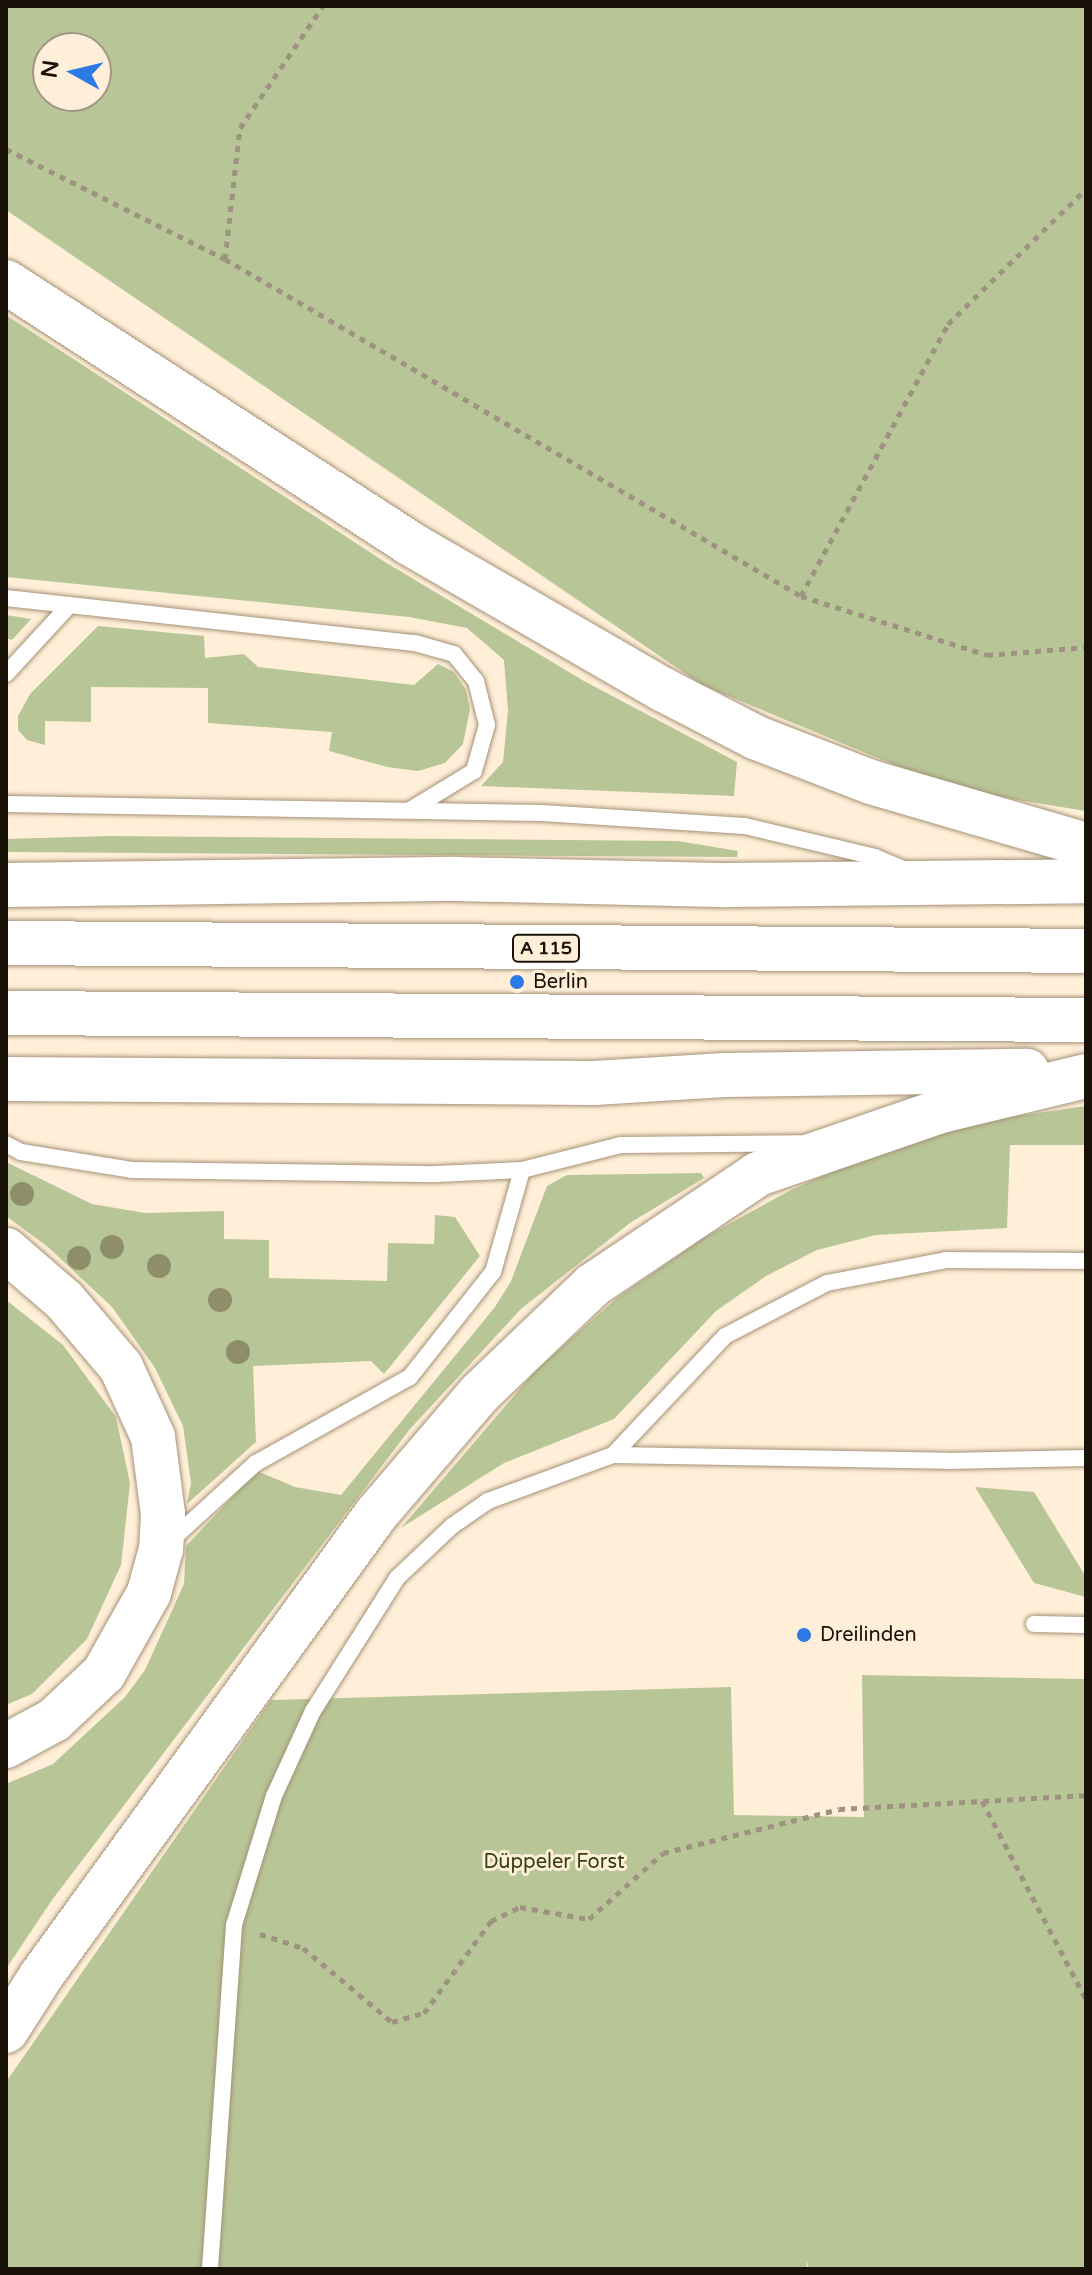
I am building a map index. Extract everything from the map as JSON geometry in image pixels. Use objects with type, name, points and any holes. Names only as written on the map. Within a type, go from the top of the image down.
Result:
[{"type":"highway","points":[[6,282],[409,543],[662,689],[757,738],[871,782],[1086,845]]},
{"type":"highway","points":[[6,885],[456,879],[939,884],[1086,881]]},
{"type":"highway","name":"A 115","points":[[6,943],[1086,951]]},
{"type":"highway","points":[[6,1013],[1086,1020]]},
{"type":"highway","points":[[6,1079],[594,1083],[1086,1068]]},
{"type":"highway","points":[[6,2031],[41,1976],[377,1513],[480,1393],[605,1276],[758,1174],[941,1111],[1086,1076]]},
{"type":"highway","points":[[6,1250],[89,1327],[139,1401],[161,1477],[161,1549],[143,1605],[104,1673],[54,1720],[6,1746]]},
{"type":"lane","points":[[6,598],[67,608],[415,643],[454,654],[476,681],[487,725],[474,771],[409,811]]},
{"type":"lane","points":[[6,674],[67,608]]},
{"type":"lane","points":[[6,804],[409,811],[745,826],[875,857],[939,884]]},
{"type":"lane","points":[[6,1144],[21,1152],[132,1170],[436,1174],[522,1170],[621,1145],[848,1143]]},
{"type":"lane","points":[[161,1549],[256,1463],[410,1377],[493,1272],[522,1170]]},
{"type":"lane","points":[[613,1455],[725,1336],[827,1283],[946,1260],[1086,1261]]},
{"type":"lane","points":[[210,2269],[234,1925],[274,1796],[313,1711],[397,1578],[452,1526],[488,1501],[613,1455],[947,1461],[1086,1458]]},
{"type":"lane","points":[[1034,1624],[1086,1625]]},
{"type":"path","points":[[225,259],[240,128],[323,6]]},
{"type":"path","points":[[6,149],[225,259],[801,596],[987,655],[1086,647]]},
{"type":"path","points":[[801,596],[948,324],[1086,189]]},
{"type":"path","points":[[234,1925],[303,1948],[392,2022],[424,2013],[491,1921],[520,1907],[589,1919],[663,1853],[839,1809],[1086,1795]]},
{"type":"path","points":[[982,1801],[1086,1999]]},
{"type":"green space","points":[[6,6],[1086,6],[1086,811],[955,790],[702,685],[6,210]]},
{"type":"green space","points":[[6,315],[385,562],[584,681],[737,762],[734,796],[481,786],[503,762],[508,711],[504,660],[467,628],[409,617],[6,577]]},
{"type":"green space","points":[[6,615],[31,619],[12,640],[6,638]]},
{"type":"green space","points":[[98,626],[204,636],[205,658],[244,654],[258,667],[414,685],[438,664],[454,672],[466,690],[470,709],[463,744],[445,763],[418,771],[387,767],[329,751],[332,732],[208,723],[208,688],[91,687],[91,722],[45,721],[45,745],[27,740],[18,730],[18,716],[30,694]]},
{"type":"green space","points":[[109,836],[678,841],[738,851],[737,857],[6,852],[6,839]]},
{"type":"green space","points":[[1086,1106],[1086,1145],[1010,1145],[1007,1228],[876,1235],[817,1250],[766,1276],[716,1311],[614,1419],[504,1463],[401,1528],[537,1369],[617,1298],[705,1237],[791,1190],[891,1146],[1004,1118]]},
{"type":"green space","points":[[6,1162],[92,1204],[145,1213],[224,1211],[224,1239],[269,1240],[269,1278],[387,1281],[388,1243],[434,1244],[435,1215],[455,1217],[480,1256],[384,1374],[371,1361],[253,1366],[256,1442],[187,1504],[191,1483],[183,1426],[155,1368],[112,1307],[48,1247],[6,1216]]},
{"type":"green space","points":[[701,1173],[704,1178],[630,1223],[521,1309],[410,1429],[52,1900],[6,1969],[6,1784],[53,1764],[125,1697],[145,1670],[184,1584],[186,1546],[257,1471],[295,1487],[341,1495],[495,1307],[511,1281],[547,1186],[567,1175]]},
{"type":"green space","points":[[6,1300],[63,1345],[116,1417],[130,1483],[121,1565],[87,1639],[32,1694],[6,1705]]},
{"type":"green space","points":[[975,1487],[1034,1492],[1086,1577],[1086,1597],[1034,1583]]},
{"type":"green space","name":"Düppeler Forst","points":[[862,1675],[1086,1679],[1086,2269],[808,2269],[807,2260],[806,2269],[6,2269],[6,2082],[271,1700],[731,1687],[734,1815],[864,1817]]},
{"type":"place","name":"Berlin","points":[[517,982]]},
{"type":"place","name":"Dreilinden","points":[[804,1635]]}]
